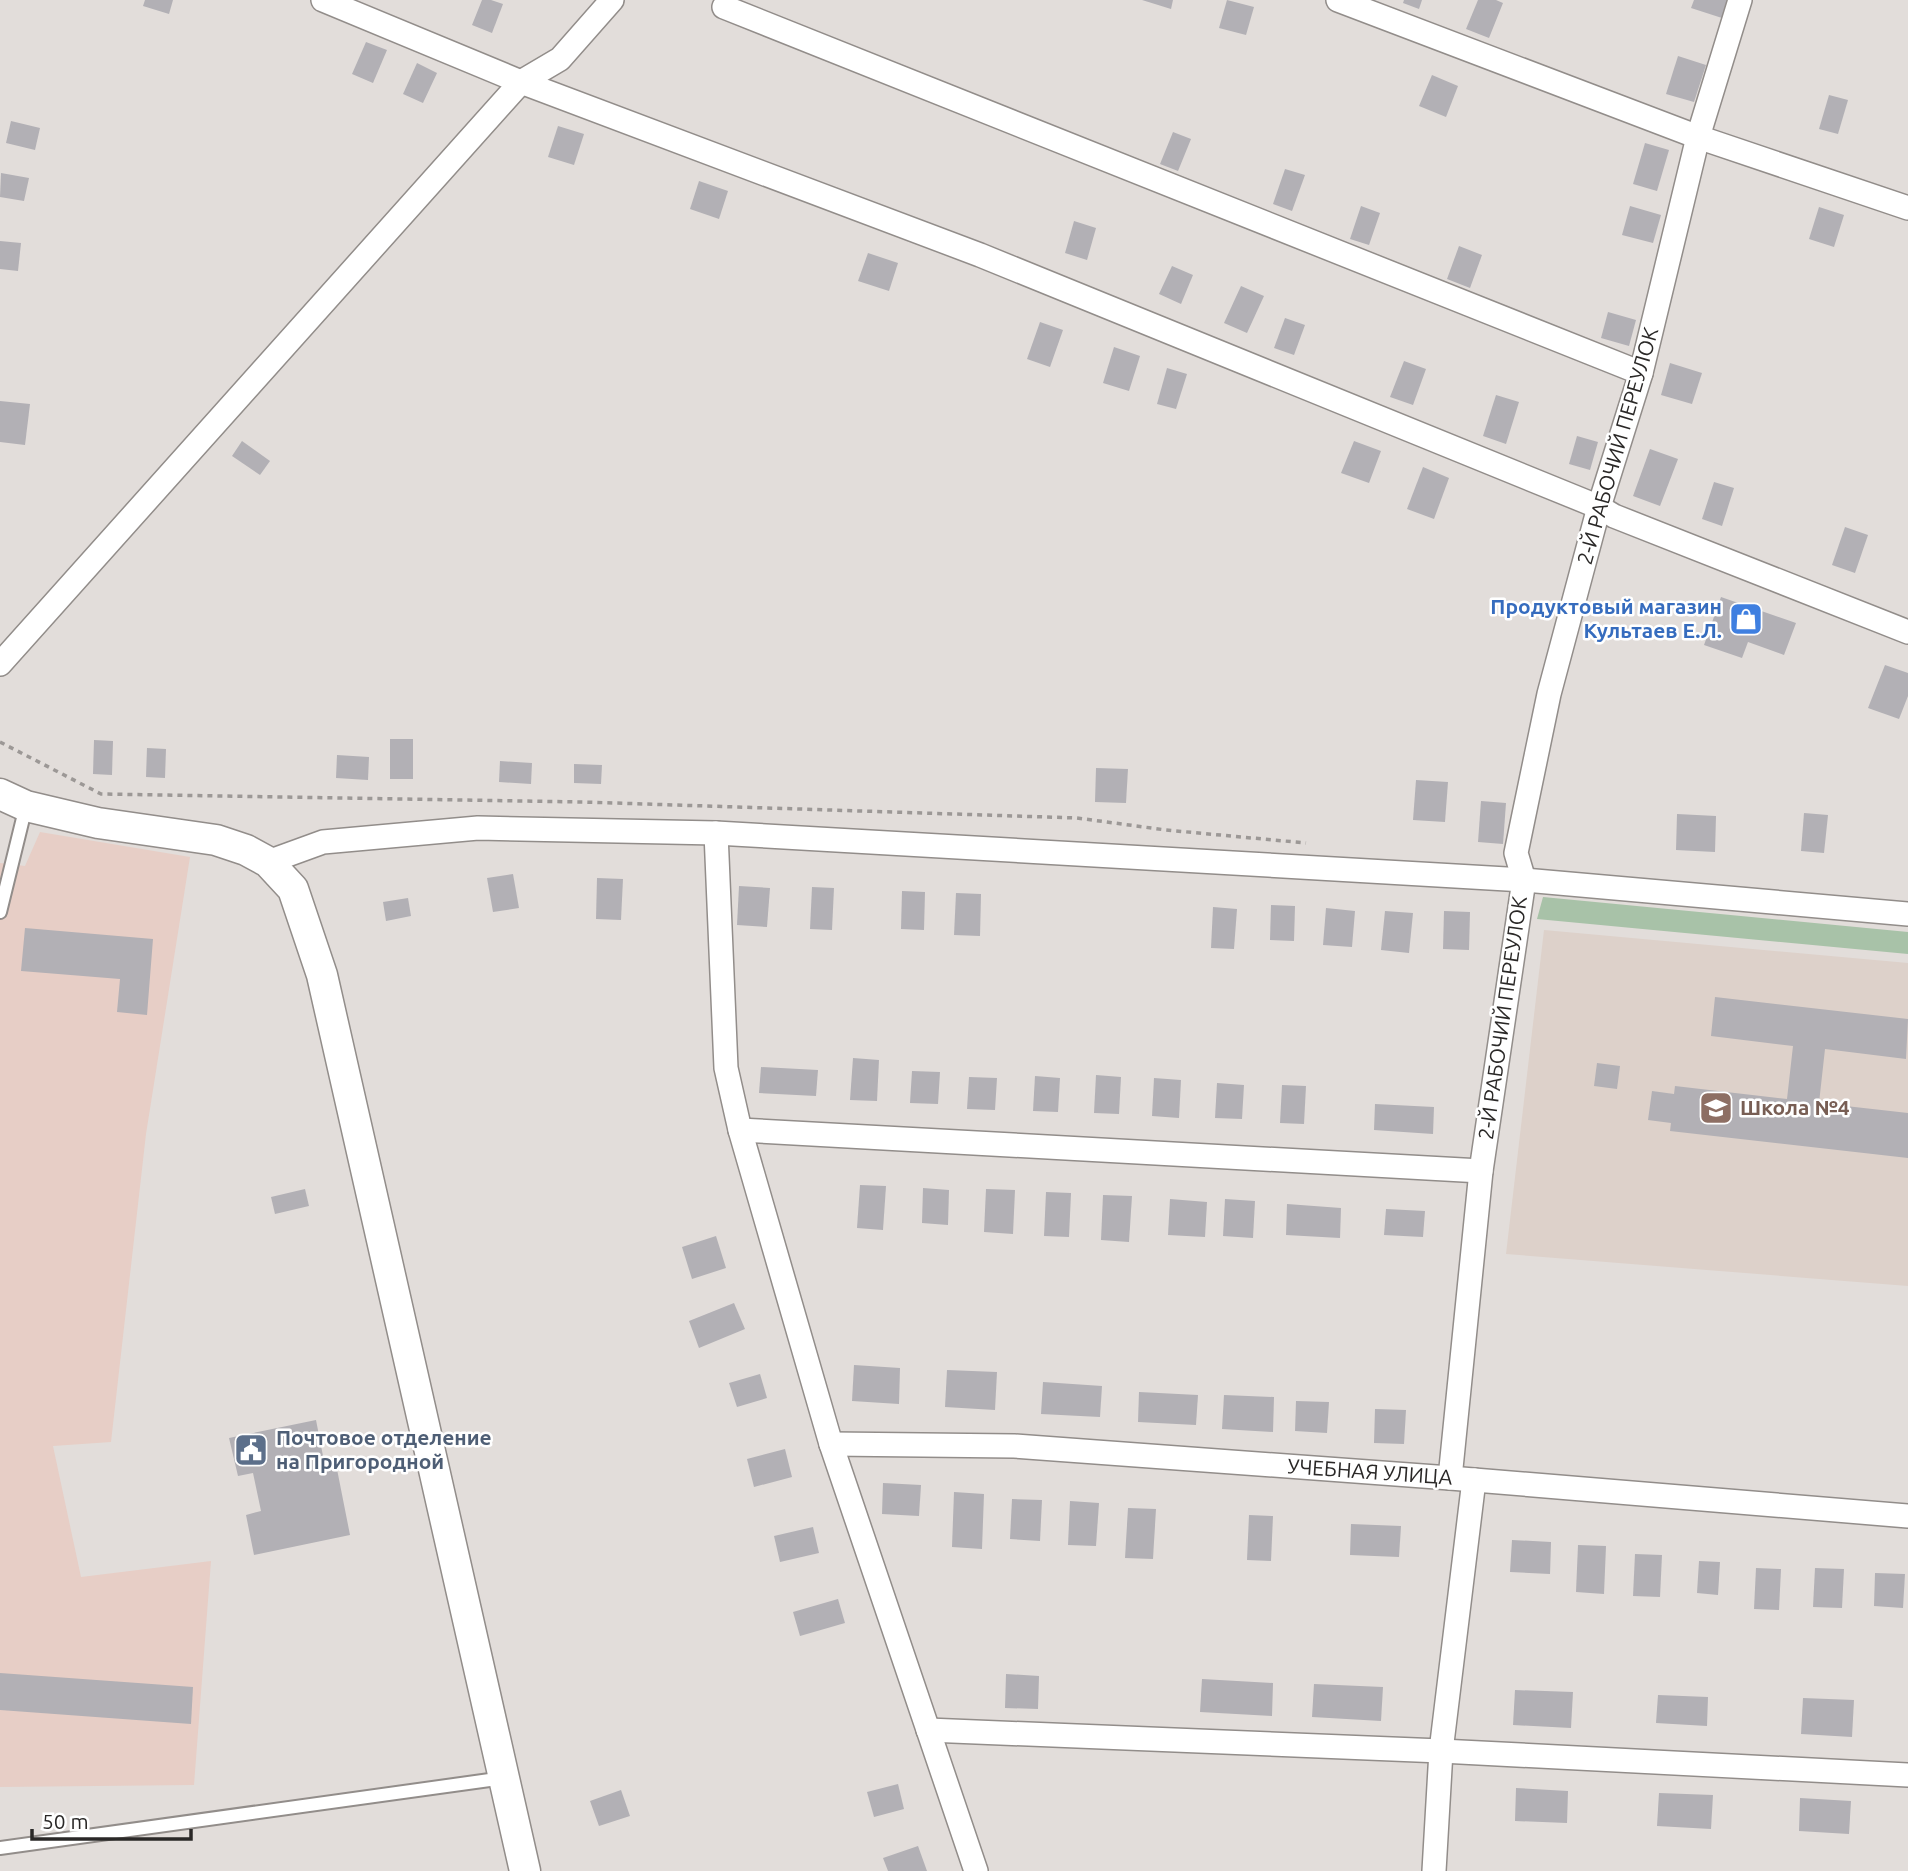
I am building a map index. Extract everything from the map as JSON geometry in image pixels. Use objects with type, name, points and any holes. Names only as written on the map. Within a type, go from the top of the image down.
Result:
[{"type":"street","points":[[323,0],[521,82],[980,256],[1599,507],[1614,516],[1908,632]]},
{"type":"street","points":[[0,664],[521,82],[560,59],[612,0]]},
{"type":"street","points":[[1338,0],[1698,137],[1908,208]]},
{"type":"street","name":"2-Й РАБОЧИЙ ПЕРЕУЛОК","points":[[1450,1478],[1481,1171],[1524,880],[1516,853],[1549,694],[1599,507],[1641,373],[1698,137],[1741,0]]},
{"type":"street","points":[[724,8],[1641,373]]},
{"type":"street","points":[[13,800],[98,823],[216,840],[246,849],[268,862],[293,889],[322,975],[525,1871]]},
{"type":"street","points":[[268,862],[323,842],[478,828],[716,833],[1524,880],[1908,914]]},
{"type":"street","points":[[716,833],[726,1068],[740,1130],[831,1444],[976,1871]]},
{"type":"street","points":[[740,1130],[1481,1171]]},
{"type":"street","name":"УЧЕБНАЯ УЛИЦА","points":[[831,1444],[1014,1447],[1450,1478],[1908,1516]]},
{"type":"street","points":[[1434,1871],[1441,1751],[1474,1480]]},
{"type":"street","points":[[928,1730],[1441,1751],[1908,1775]]},
{"type":"lane","points":[[0,912],[13,800]]},
{"type":"lane","points":[[0,1848],[504,1778]]},
{"type":"path","points":[[0,742],[101,794],[583,802],[1077,818],[1166,830],[1315,844]]},
{"type":"shaded area","points":[[40,832],[190,857],[146,1134],[111,1442],[53,1446],[81,1577],[211,1561],[194,1785],[0,1787],[0,863],[25,866]]},
{"type":"shaded area","name":"Школа №4","points":[[1544,930],[1908,963],[1908,1286],[1506,1254]]},
{"type":"green space","points":[[1543,897],[1908,932],[1908,954],[1537,919]]},
{"type":"building","points":[[145,0],[173,0],[169,14],[143,6]]},
{"type":"building","points":[[482,0],[503,4],[492,33],[472,25]]},
{"type":"building","points":[[1142,0],[1173,0],[1171,9]]},
{"type":"building","points":[[1227,0],[1254,7],[1246,35],[1219,28]]},
{"type":"building","points":[[1404,0],[1422,0],[1419,9],[1403,3]]},
{"type":"building","points":[[1478,0],[1496,0],[1503,3],[1489,38],[1466,29]]},
{"type":"building","points":[[1694,0],[1727,0],[1722,18],[1691,8]]},
{"type":"building","points":[[366,42],[387,50],[373,83],[352,74]]},
{"type":"building","points":[[1678,56],[1706,65],[1694,102],[1666,94]]},
{"type":"building","points":[[417,63],[437,73],[423,103],[403,94]]},
{"type":"building","points":[[1432,75],[1458,86],[1446,117],[1419,106]]},
{"type":"building","points":[[1829,95],[1848,100],[1838,134],[1819,129]]},
{"type":"building","points":[[11,121],[40,128],[35,150],[6,143]]},
{"type":"building","points":[[558,126],[584,134],[574,165],[548,157]]},
{"type":"building","points":[[1173,132],[1191,139],[1178,171],[1160,164]]},
{"type":"building","points":[[1645,143],[1669,150],[1657,191],[1633,184]]},
{"type":"building","points":[[1285,169],[1305,175],[1292,211],[1273,204]]},
{"type":"building","points":[[1,173],[29,178],[24,201],[0,197]]},
{"type":"building","points":[[699,181],[728,191],[719,219],[690,209]]},
{"type":"building","points":[[1361,206],[1380,213],[1369,245],[1350,239]]},
{"type":"building","points":[[1630,206],[1661,215],[1653,243],[1622,235]]},
{"type":"building","points":[[1819,207],[1844,215],[1834,247],[1809,239]]},
{"type":"building","points":[[1074,221],[1096,228],[1087,260],[1065,253]]},
{"type":"building","points":[[0,241],[21,243],[18,271],[0,269]]},
{"type":"building","points":[[1459,246],[1482,255],[1470,288],[1447,279]]},
{"type":"building","points":[[868,253],[898,263],[889,291],[858,281]]},
{"type":"building","points":[[1172,266],[1193,275],[1181,304],[1159,294]]},
{"type":"building","points":[[1241,286],[1264,296],[1247,333],[1224,323]]},
{"type":"building","points":[[1608,312],[1636,320],[1629,346],[1601,338]]},
{"type":"building","points":[[1285,318],[1305,325],[1294,355],[1274,348]]},
{"type":"building","points":[[1040,322],[1063,330],[1050,367],[1027,359]]},
{"type":"building","points":[[1114,347],[1140,356],[1129,391],[1103,383]]},
{"type":"building","points":[[1404,361],[1426,369],[1413,405],[1390,397]]},
{"type":"building","points":[[1670,363],[1702,373],[1692,404],[1661,395]]},
{"type":"building","points":[[1167,368],[1187,374],[1176,409],[1157,404]]},
{"type":"building","points":[[1496,395],[1519,402],[1506,444],[1483,436]]},
{"type":"building","points":[[0,401],[30,404],[25,445],[0,442]]},
{"type":"building","points":[[1577,436],[1598,442],[1590,470],[1569,464]]},
{"type":"building","points":[[242,441],[270,461],[260,475],[232,456]]},
{"type":"building","points":[[1354,441],[1381,451],[1369,483],[1341,473]]},
{"type":"building","points":[[1650,449],[1678,459],[1660,506],[1633,496]]},
{"type":"building","points":[[1423,467],[1449,478],[1434,519],[1407,509]]},
{"type":"building","points":[[1714,482],[1734,488],[1722,526],[1702,519]]},
{"type":"building","points":[[1845,527],[1868,535],[1855,573],[1832,565]]},
{"type":"building","points":[[1721,597],[1796,623],[1784,655],[1748,642],[1742,658],[1704,645]]},
{"type":"building","points":[[1885,665],[1908,673],[1908,696],[1899,719],[1868,708]]},
{"type":"building","points":[[390,739],[413,739],[413,779],[390,779]]},
{"type":"building","points":[[94,740],[113,741],[112,775],[93,774]]},
{"type":"building","points":[[147,748],[166,749],[165,778],[146,777]]},
{"type":"building","points":[[337,755],[369,757],[368,780],[336,778]]},
{"type":"building","points":[[500,761],[532,763],[531,784],[499,782]]},
{"type":"building","points":[[574,764],[602,765],[601,784],[574,783]]},
{"type":"building","points":[[1096,768],[1128,769],[1126,803],[1095,802]]},
{"type":"building","points":[[1416,780],[1448,782],[1445,822],[1413,820]]},
{"type":"building","points":[[1481,801],[1506,803],[1503,844],[1478,842]]},
{"type":"building","points":[[1804,813],[1828,815],[1824,853],[1801,851]]},
{"type":"building","points":[[1677,814],[1716,816],[1715,852],[1676,850]]},
{"type":"building","points":[[513,874],[519,908],[493,912],[487,878]]},
{"type":"building","points":[[597,878],[623,879],[621,920],[596,919]]},
{"type":"building","points":[[739,886],[770,888],[767,927],[737,925]]},
{"type":"building","points":[[812,887],[834,888],[832,930],[810,929]]},
{"type":"building","points":[[902,891],[925,892],[924,930],[901,929]]},
{"type":"building","points":[[956,893],[981,894],[980,936],[954,935]]},
{"type":"building","points":[[408,898],[411,916],[386,921],[383,902]]},
{"type":"building","points":[[1271,905],[1295,906],[1294,941],[1270,940]]},
{"type":"building","points":[[1213,907],[1237,909],[1234,949],[1211,948]]},
{"type":"building","points":[[1326,908],[1355,911],[1352,947],[1323,945]]},
{"type":"building","points":[[1385,911],[1413,913],[1409,953],[1381,950]]},
{"type":"building","points":[[1444,911],[1470,912],[1469,950],[1443,949]]},
{"type":"building","points":[[25,928],[153,939],[147,1015],[117,1012],[120,979],[21,971]]},
{"type":"building","name":"Школа №4","points":[[1715,997],[1908,1019],[1906,1059],[1825,1049],[1819,1103],[1908,1113],[1908,1158],[1670,1131],[1671,1123],[1648,1120],[1652,1091],[1674,1094],[1675,1086],[1787,1099],[1793,1046],[1711,1036]]},
{"type":"building","points":[[853,1058],[879,1060],[877,1101],[850,1100]]},
{"type":"building","points":[[1597,1063],[1620,1066],[1617,1089],[1594,1086]]},
{"type":"building","points":[[761,1067],[818,1070],[816,1096],[759,1093]]},
{"type":"building","points":[[912,1071],[940,1072],[938,1104],[910,1103]]},
{"type":"building","points":[[1096,1075],[1121,1077],[1119,1114],[1094,1113]]},
{"type":"building","points":[[1035,1076],[1060,1078],[1058,1112],[1033,1111]]},
{"type":"building","points":[[969,1077],[997,1078],[995,1110],[967,1109]]},
{"type":"building","points":[[1154,1078],[1181,1080],[1179,1118],[1152,1116]]},
{"type":"building","points":[[1217,1083],[1244,1085],[1242,1119],[1215,1118]]},
{"type":"building","points":[[1282,1085],[1306,1086],[1304,1124],[1280,1123]]},
{"type":"building","points":[[1375,1104],[1434,1107],[1433,1134],[1374,1130]]},
{"type":"building","points":[[860,1185],[886,1186],[883,1230],[857,1228]]},
{"type":"building","points":[[923,1188],[949,1190],[948,1225],[922,1223]]},
{"type":"building","points":[[305,1189],[309,1206],[275,1214],[271,1197]]},
{"type":"building","points":[[986,1189],[1015,1190],[1013,1234],[984,1232]]},
{"type":"building","points":[[1046,1192],[1071,1193],[1069,1237],[1044,1236]]},
{"type":"building","points":[[1103,1195],[1132,1196],[1129,1242],[1101,1240]]},
{"type":"building","points":[[1170,1199],[1207,1202],[1205,1237],[1168,1235]]},
{"type":"building","points":[[1225,1199],[1255,1201],[1253,1238],[1223,1236]]},
{"type":"building","points":[[1287,1204],[1341,1208],[1340,1238],[1286,1235]]},
{"type":"building","points":[[1386,1209],[1425,1211],[1423,1237],[1384,1235]]},
{"type":"building","points":[[716,1236],[726,1268],[692,1279],[682,1247]]},
{"type":"building","points":[[734,1303],[745,1329],[699,1348],[689,1321]]},
{"type":"building","points":[[854,1365],[900,1368],[899,1404],[852,1401]]},
{"type":"building","points":[[947,1370],[997,1372],[995,1410],[945,1407]]},
{"type":"building","points":[[760,1374],[767,1398],[737,1407],[729,1383]]},
{"type":"building","points":[[1043,1382],[1102,1386],[1100,1417],[1041,1414]]},
{"type":"building","points":[[1139,1392],[1198,1395],[1196,1425],[1138,1422]]},
{"type":"building","points":[[1224,1395],[1274,1397],[1273,1432],[1222,1429]]},
{"type":"building","points":[[1296,1401],[1329,1402],[1327,1433],[1295,1431]]},
{"type":"building","points":[[1375,1409],[1406,1410],[1404,1444],[1374,1443]]},
{"type":"building","points":[[316,1420],[324,1461],[335,1459],[350,1535],[254,1555],[246,1515],[261,1511],[253,1473],[238,1476],[229,1438]]},
{"type":"building","points":[[785,1449],[792,1477],[754,1487],[747,1459]]},
{"type":"building","points":[[883,1483],[921,1485],[919,1516],[882,1514]]},
{"type":"building","points":[[954,1492],[984,1494],[982,1549],[952,1547]]},
{"type":"building","points":[[1012,1499],[1042,1500],[1040,1541],[1010,1539]]},
{"type":"building","points":[[1070,1501],[1099,1503],[1096,1546],[1068,1545]]},
{"type":"building","points":[[1128,1508],[1156,1509],[1153,1559],[1125,1558]]},
{"type":"building","points":[[1249,1515],[1273,1516],[1271,1561],[1247,1560]]},
{"type":"building","points":[[1351,1524],[1401,1526],[1399,1557],[1350,1555]]},
{"type":"building","points":[[813,1527],[819,1553],[780,1562],[774,1536]]},
{"type":"building","points":[[1512,1540],[1551,1542],[1550,1574],[1510,1572]]},
{"type":"building","points":[[1578,1545],[1606,1546],[1604,1594],[1576,1592]]},
{"type":"building","points":[[1635,1554],[1662,1555],[1660,1597],[1633,1596]]},
{"type":"building","points":[[1699,1561],[1720,1562],[1718,1595],[1697,1593]]},
{"type":"building","points":[[1756,1568],[1781,1569],[1779,1610],[1754,1609]]},
{"type":"building","points":[[1815,1568],[1844,1569],[1842,1608],[1813,1607]]},
{"type":"building","points":[[1875,1573],[1905,1574],[1903,1608],[1874,1606]]},
{"type":"building","points":[[838,1599],[845,1623],[800,1636],[793,1612]]},
{"type":"building","points":[[0,1673],[193,1687],[191,1724],[0,1710]]},
{"type":"building","points":[[1006,1674],[1039,1676],[1038,1709],[1005,1708]]},
{"type":"building","points":[[1202,1679],[1273,1683],[1272,1716],[1200,1712]]},
{"type":"building","points":[[1314,1684],[1383,1687],[1381,1721],[1312,1717]]},
{"type":"building","points":[[1515,1690],[1573,1692],[1571,1728],[1513,1725]]},
{"type":"building","points":[[1658,1695],[1708,1697],[1707,1726],[1656,1723]]},
{"type":"building","points":[[1803,1698],[1854,1700],[1852,1737],[1801,1734]]},
{"type":"building","points":[[898,1784],[904,1809],[874,1817],[867,1792]]},
{"type":"building","points":[[1516,1788],[1568,1791],[1567,1823],[1515,1821]]},
{"type":"building","points":[[621,1790],[630,1816],[599,1826],[590,1801]]},
{"type":"building","points":[[1659,1793],[1713,1795],[1711,1829],[1657,1826]]},
{"type":"building","points":[[1800,1798],[1851,1801],[1849,1834],[1799,1831]]},
{"type":"building","points":[[918,1846],[927,1871],[888,1871],[883,1858]]},
{"type":"place","name":"Продуктовый магазин Культаев Е.Л.","points":[[1746,619]]},
{"type":"place","name":"Школа №4","points":[[1716,1108]]},
{"type":"place","name":"Почтовое отделение на Пригородной","points":[[251,1450]]}]
